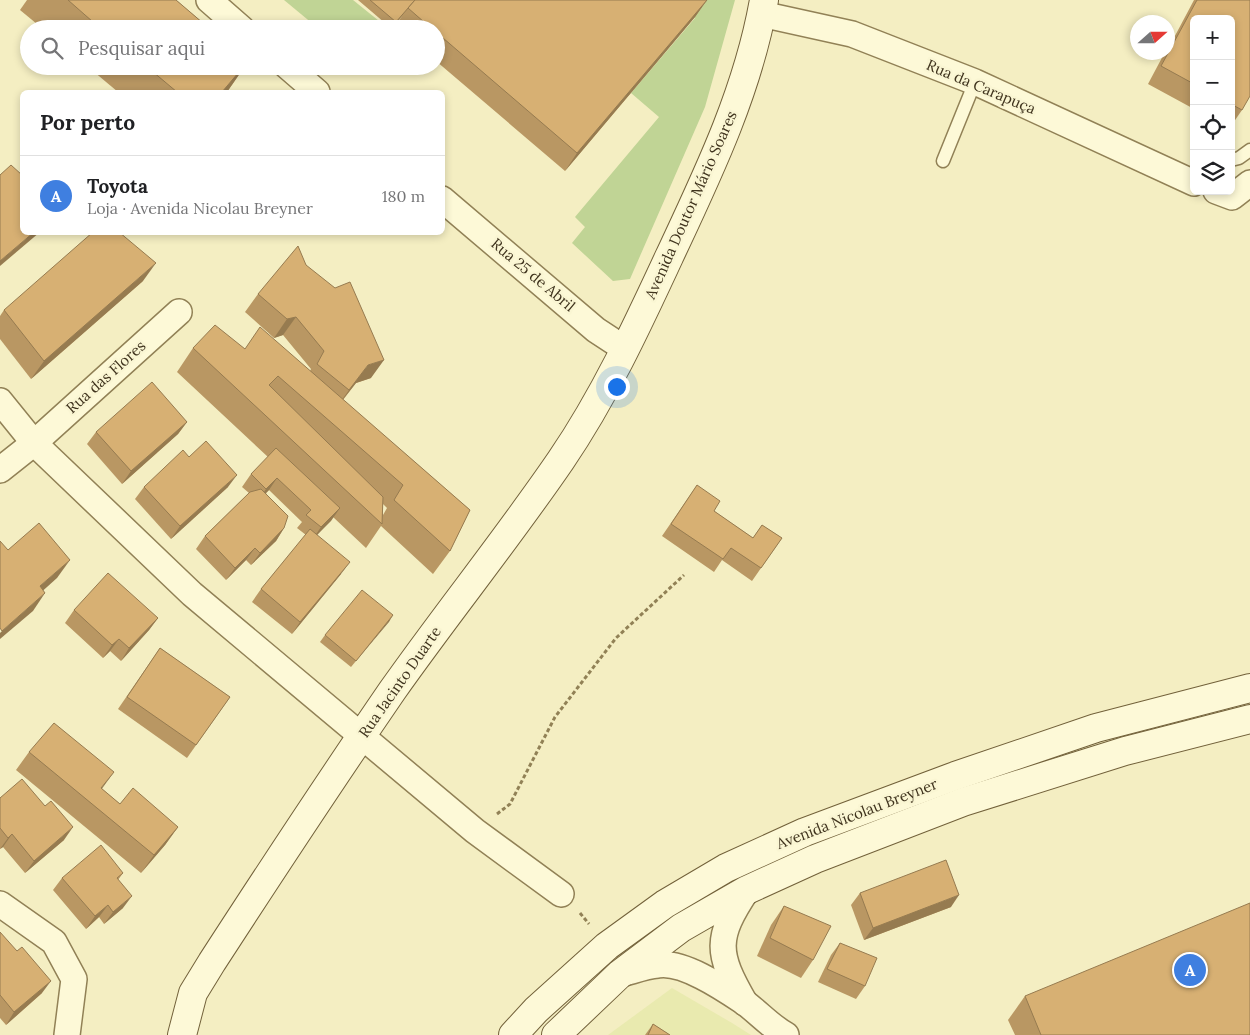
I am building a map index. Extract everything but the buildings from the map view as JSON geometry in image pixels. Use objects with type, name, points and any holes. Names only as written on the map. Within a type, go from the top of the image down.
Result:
[{"type":"main road","name":"Avenida Doutor Mário Soares","points":[[625,349],[713,164],[750,62],[762,7]]},
{"type":"main road","name":"Rua Jacinto Duarte","points":[[185,1030],[193,993],[212,962],[393,690],[562,458],[625,349]]},
{"type":"main road","name":"Avenida Nicolau Breyner","points":[[513,1035],[536,1010],[608,946],[665,904],[726,868],[805,832],[955,776],[1096,728],[1250,688]]},
{"type":"main road","name":"Avenida Nicolau Breyner","points":[[556,1035],[620,974],[681,928],[747,890],[815,859],[964,802],[1125,751],[1250,719]]},
{"type":"street","points":[[208,0],[231,20]]},
{"type":"street","name":"Rua da Carapuça","points":[[762,7],[852,34],[975,82],[1188,176]]},
{"type":"street","points":[[297,75],[315,90]]},
{"type":"street","points":[[1235,195],[1250,183]]},
{"type":"street","name":"Rua 25 de Abril","points":[[445,202],[596,330],[625,349]]},
{"type":"street","name":"Rua das Flores","points":[[0,470],[34,443],[179,312]]},
{"type":"street","points":[[0,401],[34,443],[192,594],[475,831],[561,894]]},
{"type":"street","points":[[744,1003],[729,976],[724,960],[723,946],[725,932],[732,914],[747,890]]},
{"type":"street","points":[[0,904],[54,942],[74,979],[67,1035]]},
{"type":"street","points":[[620,974],[659,964],[677,966],[692,971],[744,1003],[786,1035]]},
{"type":"lane","points":[[943,161],[975,82]]},
{"type":"lane","points":[[1235,159],[1250,150]]},
{"type":"path","points":[[475,831],[510,804],[555,718],[616,638],[684,575]]},
{"type":"green space","points":[[284,0],[353,0],[378,20],[308,20]]},
{"type":"green space","points":[[685,0],[735,0],[705,107],[630,279],[613,281],[572,243],[585,227],[575,217],[659,117],[631,93],[695,18]]},
{"type":"green space","points":[[672,988],[732,1023],[751,1035],[608,1035]]},
{"type":"place","name":"Toyota","points":[[1190,970]]}]
